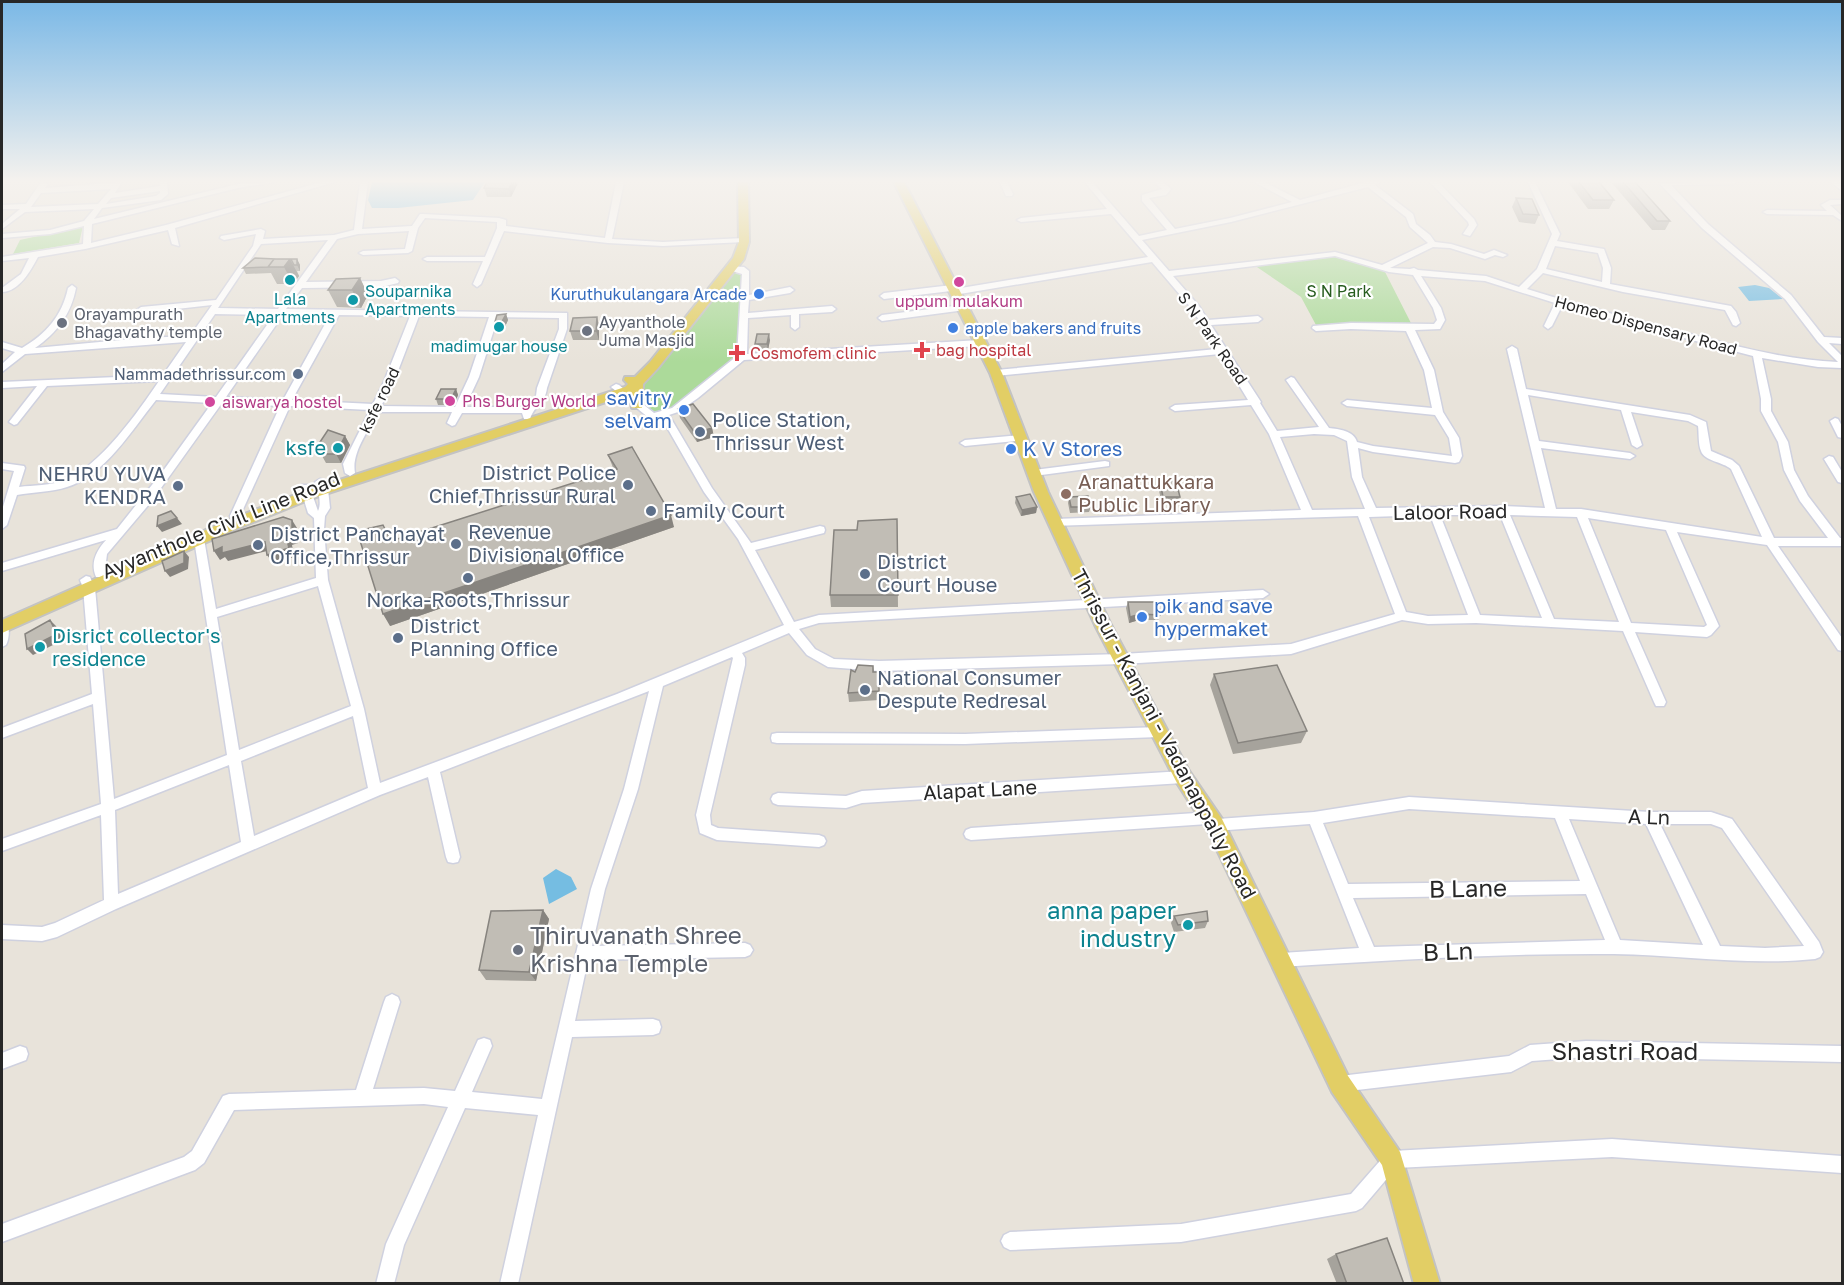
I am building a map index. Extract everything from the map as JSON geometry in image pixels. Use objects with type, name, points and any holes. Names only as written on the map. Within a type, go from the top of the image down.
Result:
[{"type":"main road","points":[[637,405],[627,386],[734,260],[739,242]]},
{"type":"main road","name":"Thrissur - Kanjani - Vadanappally Road","points":[[929,242],[996,373],[1055,523],[1094,604],[1183,777],[1214,821],[1340,1084],[1392,1160],[1427,1284]]},
{"type":"main road","name":"Ayyanthole Civil Line Road","points":[[322,486],[350,473],[627,386]]},
{"type":"main road","name":"Ayyanthole Civil Line Road","points":[[88,584],[100,574],[235,516],[531,416]]},
{"type":"main road","name":"Ayyanthole Civil Line Road","points":[[2,623],[307,491]]},
{"type":"street","points":[[2,260],[101,242]]},
{"type":"street","points":[[12,492],[66,484],[87,472],[103,459],[153,397],[259,242]]},
{"type":"street","points":[[100,574],[97,564],[99,558],[122,531],[219,399],[330,242]]},
{"type":"street","points":[[363,254],[408,251],[410,242]]},
{"type":"street","points":[[477,284],[496,242]]},
{"type":"street","points":[[629,242],[673,244],[707,242]]},
{"type":"street","name":"S N Park Road","points":[[1139,242],[1206,324],[1256,402],[1274,434],[1308,514]]},
{"type":"street","points":[[1726,242],[1788,297],[1842,363]]},
{"type":"street","points":[[1520,291],[1541,270],[1553,243],[1601,250],[1607,268],[1606,285]]},
{"type":"street","points":[[1383,268],[1432,244],[1451,246],[1485,257],[1494,252],[1503,255]]},
{"type":"street","name":"Homeo Dispensary Road","points":[[1166,274],[1329,254],[1341,255],[1383,268],[1486,279],[1559,303],[1757,354],[1818,364],[1842,363]]},
{"type":"street","points":[[5,290],[24,275],[35,255]]},
{"type":"street","points":[[427,259],[489,259]]},
{"type":"street","points":[[882,318],[956,296],[1154,259]]},
{"type":"street","points":[[734,260],[746,273],[742,357]]},
{"type":"street","points":[[1316,328],[1437,327],[1441,320],[1437,308],[1414,270]]},
{"type":"street","points":[[1541,270],[1728,308],[1736,323]]},
{"type":"street","points":[[300,285],[381,284],[396,281]]},
{"type":"street","points":[[2,369],[8,360],[50,332],[65,313],[72,288]]},
{"type":"street","points":[[744,298],[790,290]]},
{"type":"street","points":[[884,296],[956,296]]},
{"type":"street","points":[[141,310],[219,302]]},
{"type":"street","points":[[1548,326],[1559,303]]},
{"type":"street","points":[[743,316],[832,309]]},
{"type":"street","points":[[153,397],[458,410],[531,416],[541,397],[542,388],[564,326],[564,315],[212,311]]},
{"type":"street","points":[[795,312],[795,327]]},
{"type":"street","points":[[235,516],[287,403],[335,314]]},
{"type":"street","name":"ksfe road","points":[[350,473],[348,464],[352,453],[376,408],[412,327],[415,315]]},
{"type":"street","points":[[452,423],[474,377],[494,316]]},
{"type":"street","points":[[1206,324],[1258,319]]},
{"type":"street","points":[[1354,444],[1373,449],[1455,460],[1457,451],[1454,438],[1438,412],[1430,370],[1408,328]]},
{"type":"street","points":[[2,345],[22,351],[192,339]]},
{"type":"street","points":[[1821,340],[1842,340]]},
{"type":"street","points":[[637,405],[652,416],[675,410],[696,396],[742,357],[980,344]]},
{"type":"street","points":[[1512,349],[1551,512]]},
{"type":"street","points":[[996,373],[1224,351]]},
{"type":"street","points":[[1757,354],[1766,399],[1766,411],[1783,442],[1789,470],[1816,517],[1840,542]]},
{"type":"street","points":[[2,385],[165,378]]},
{"type":"street","points":[[1291,380],[1326,431]]},
{"type":"street","points":[[14,422],[44,384]]},
{"type":"street","points":[[1521,391],[1690,418],[1703,424],[1706,452],[1715,458],[1727,461],[1735,468],[1770,542],[1842,646]]},
{"type":"street","points":[[1174,408],[1256,402]]},
{"type":"street","points":[[1347,403],[1438,412]]},
{"type":"street","points":[[1625,408],[1637,445]]},
{"type":"street","points":[[664,414],[708,490],[734,524],[791,627],[811,652],[832,664],[879,666],[1122,659],[1291,649],[1402,616],[1428,620],[1476,619],[1707,632],[1713,626],[1670,527]]},
{"type":"street","points":[[1835,421],[1842,435]]},
{"type":"street","points":[[1274,434],[1326,431],[1348,436],[1354,444],[1357,477],[1402,616]]},
{"type":"street","points":[[965,443],[1022,438]]},
{"type":"street","points":[[1535,444],[1630,456]]},
{"type":"street","points":[[1829,459],[1842,480]]},
{"type":"street","points":[[1034,472],[1105,464]]},
{"type":"street","points":[[2,466],[20,468],[2,525]]},
{"type":"street","points":[[322,486],[325,508],[319,529],[322,580],[358,709],[375,791]]},
{"type":"street","points":[[307,491],[314,513],[321,516]]},
{"type":"street","points":[[1503,510],[1550,623]]},
{"type":"street","name":"Laloor Road","points":[[1055,523],[1503,510],[1581,513],[1770,542],[1840,542]]},
{"type":"street","points":[[1434,512],[1476,619]]},
{"type":"street","points":[[1581,513],[1626,627],[1660,702]]},
{"type":"street","points":[[747,548],[820,530]]},
{"type":"street","points":[[2,567],[122,531]]},
{"type":"street","points":[[199,539],[248,845]]},
{"type":"street","points":[[211,615],[322,580]]},
{"type":"street","points":[[88,584],[108,807],[111,904]]},
{"type":"street","points":[[2,932],[42,934],[57,930],[111,904],[375,791],[658,682],[791,627],[819,619],[1263,594]]},
{"type":"street","points":[[2,623],[2,642]]},
{"type":"street","points":[[734,650],[739,658],[739,665],[703,815],[705,830],[717,834],[819,841]]},
{"type":"street","points":[[509,1284],[582,953],[598,890],[631,789],[658,682]]},
{"type":"street","points":[[2,733],[97,697]]},
{"type":"street","points":[[2,845],[108,807],[358,709]]},
{"type":"street","points":[[777,738],[965,740],[1160,732]]},
{"type":"street","points":[[433,769],[453,857]]},
{"type":"street","name":"Alapat Lane","points":[[778,799],[846,802],[862,797],[1183,777]]},
{"type":"street","name":"A Ln","points":[[971,834],[1314,818],[1409,803],[1650,818],[1712,818],[1727,823],[1814,947],[1815,952],[1715,953],[1615,947]]},
{"type":"street","points":[[1559,812],[1615,947]]},
{"type":"street","points":[[1314,818],[1369,954]]},
{"type":"street","points":[[1650,818],[1715,953]]},
{"type":"street","name":"B Lane","points":[[1345,891],[1591,887]]},
{"type":"street","name":"B Ln","points":[[1281,960],[1369,954],[1615,947]]},
{"type":"street","points":[[582,953],[745,950]]},
{"type":"street","points":[[363,1097],[392,1002]]},
{"type":"street","points":[[566,1029],[653,1027]]},
{"type":"street","points":[[385,1284],[395,1244],[484,1046]]},
{"type":"street","name":"Shastri Road","points":[[1340,1084],[1511,1064],[1530,1053],[1586,1049],[1842,1054]]},
{"type":"street","points":[[2,1061],[20,1054]]},
{"type":"street","points":[[2,1233],[189,1164],[198,1157],[229,1102],[424,1096],[548,1108]]},
{"type":"street","points":[[1010,1241],[1181,1233],[1356,1202],[1392,1160],[1612,1148],[1842,1165]]},
{"type":"green space","points":[[19,242],[79,242],[79,243],[13,254]]},
{"type":"green space","name":"S N Park","points":[[1335,254],[1383,268],[1413,327],[1316,325],[1301,297],[1251,263]]},
{"type":"green space","points":[[733,268],[744,271],[742,357],[675,410],[653,416],[638,405],[638,384]]},
{"type":"water","points":[[1755,285],[1769,288],[1783,299],[1749,301],[1738,287]]},
{"type":"water","points":[[556,869],[571,877],[577,889],[549,904],[543,878]]},
{"type":"building","points":[[255,258],[276,259],[268,267],[243,268]]},
{"type":"building","points":[[274,259],[290,259],[284,267],[268,267]]},
{"type":"building","points":[[291,259],[297,259],[297,265],[294,265]]},
{"type":"building","points":[[360,278],[352,290],[328,290],[336,279]]},
{"type":"building","points":[[506,314],[500,325],[494,325],[497,315]]},
{"type":"building","points":[[597,317],[596,331],[570,331],[573,318]]},
{"type":"building","points":[[757,334],[769,334],[767,344],[755,344]]},
{"type":"building","points":[[441,389],[456,389],[451,399],[436,399]]},
{"type":"building","points":[[693,404],[712,428],[695,433],[678,409]]},
{"type":"building","points":[[328,430],[345,436],[336,454],[321,454],[320,442]]},
{"type":"building","points":[[632,447],[671,515],[383,614],[357,531],[383,525],[391,541],[617,469],[608,455]]},
{"type":"building","points":[[1160,481],[1176,481],[1180,497],[1163,497]]},
{"type":"building","points":[[1030,494],[1037,507],[1022,510],[1016,497]]},
{"type":"building","points":[[1088,496],[1091,507],[1071,507],[1069,497]]},
{"type":"building","points":[[171,511],[177,518],[157,526],[158,516]]},
{"type":"building","points":[[283,517],[292,520],[292,535],[286,536],[289,548],[267,555],[265,542],[222,553],[222,547],[214,551],[212,539]]},
{"type":"building","name":"District Court House","points":[[897,519],[898,595],[830,595],[834,530],[857,530],[858,521]]},
{"type":"building","points":[[184,551],[184,563],[165,571],[162,561]]},
{"type":"building","points":[[1128,602],[1157,602],[1160,615],[1140,614],[1130,617]]},
{"type":"building","points":[[50,620],[57,634],[27,649],[25,634]]},
{"type":"building","points":[[858,665],[873,666],[873,672],[879,672],[879,691],[848,693],[851,670],[855,672]]},
{"type":"building","points":[[1277,665],[1307,731],[1238,743],[1214,674]]},
{"type":"building","name":"Thiruvanath Shree Krishna Temple","points":[[543,910],[529,972],[479,970],[491,911]]},
{"type":"building","points":[[1207,911],[1208,921],[1178,925],[1174,916]]},
{"type":"building","points":[[1387,1238],[1404,1284],[1347,1284],[1336,1254]]},
{"type":"place","name":"Lala Apartments","points":[[290,280]]},
{"type":"place","name":"uppum mulakum","points":[[959,282]]},
{"type":"place","name":"Kuruthukulangara Arcade","points":[[759,294]]},
{"type":"place","name":"Souparnika Apartments","points":[[353,300]]},
{"type":"place","name":"Orayampurath Bhagavathy temple","points":[[62,323]]},
{"type":"place","name":"madimugar house","points":[[499,327]]},
{"type":"place","name":"apple bakers and fruits","points":[[953,328]]},
{"type":"place","name":"Ayyanthole Juma Masjid","points":[[587,331]]},
{"type":"place","name":"bag hospital","points":[[922,350]]},
{"type":"place","name":"Cosmofem clinic","points":[[737,353]]},
{"type":"place","name":"Nammadethrissur.com","points":[[298,374]]},
{"type":"place","name":"Phs Burger World","points":[[450,401]]},
{"type":"place","name":"aiswarya hostel","points":[[210,402]]},
{"type":"place","name":"savitry selvam","points":[[684,410]]},
{"type":"place","name":"Police Station, Thrissur West","points":[[700,432]]},
{"type":"place","name":"ksfe","points":[[338,448]]},
{"type":"place","name":"K V Stores","points":[[1011,449]]},
{"type":"place","name":"District Police Chief,Thrissur Rural","points":[[628,485]]},
{"type":"place","name":"NEHRU YUVA KENDRA","points":[[178,486]]},
{"type":"place","name":"Aranattukkara Public Library","points":[[1066,494]]},
{"type":"place","name":"Family Court","points":[[651,511]]},
{"type":"place","name":"Revenue Divisional Office","points":[[456,544]]},
{"type":"place","name":"District Panchayat Office,Thrissur","points":[[258,545]]},
{"type":"place","name":"District Court House","points":[[865,574]]},
{"type":"place","name":"Norka-Roots,Thrissur","points":[[468,578]]},
{"type":"place","name":"pik and save hypermaket","points":[[1142,617]]},
{"type":"place","name":"District Planning Office","points":[[398,638]]},
{"type":"place","name":"Disrict collector's residence","points":[[40,647]]},
{"type":"place","name":"National Consumer Despute Redresal","points":[[865,690]]},
{"type":"place","name":"anna paper industry","points":[[1188,925]]},
{"type":"place","name":"Thiruvanath Shree Krishna Temple","points":[[518,950]]}]
